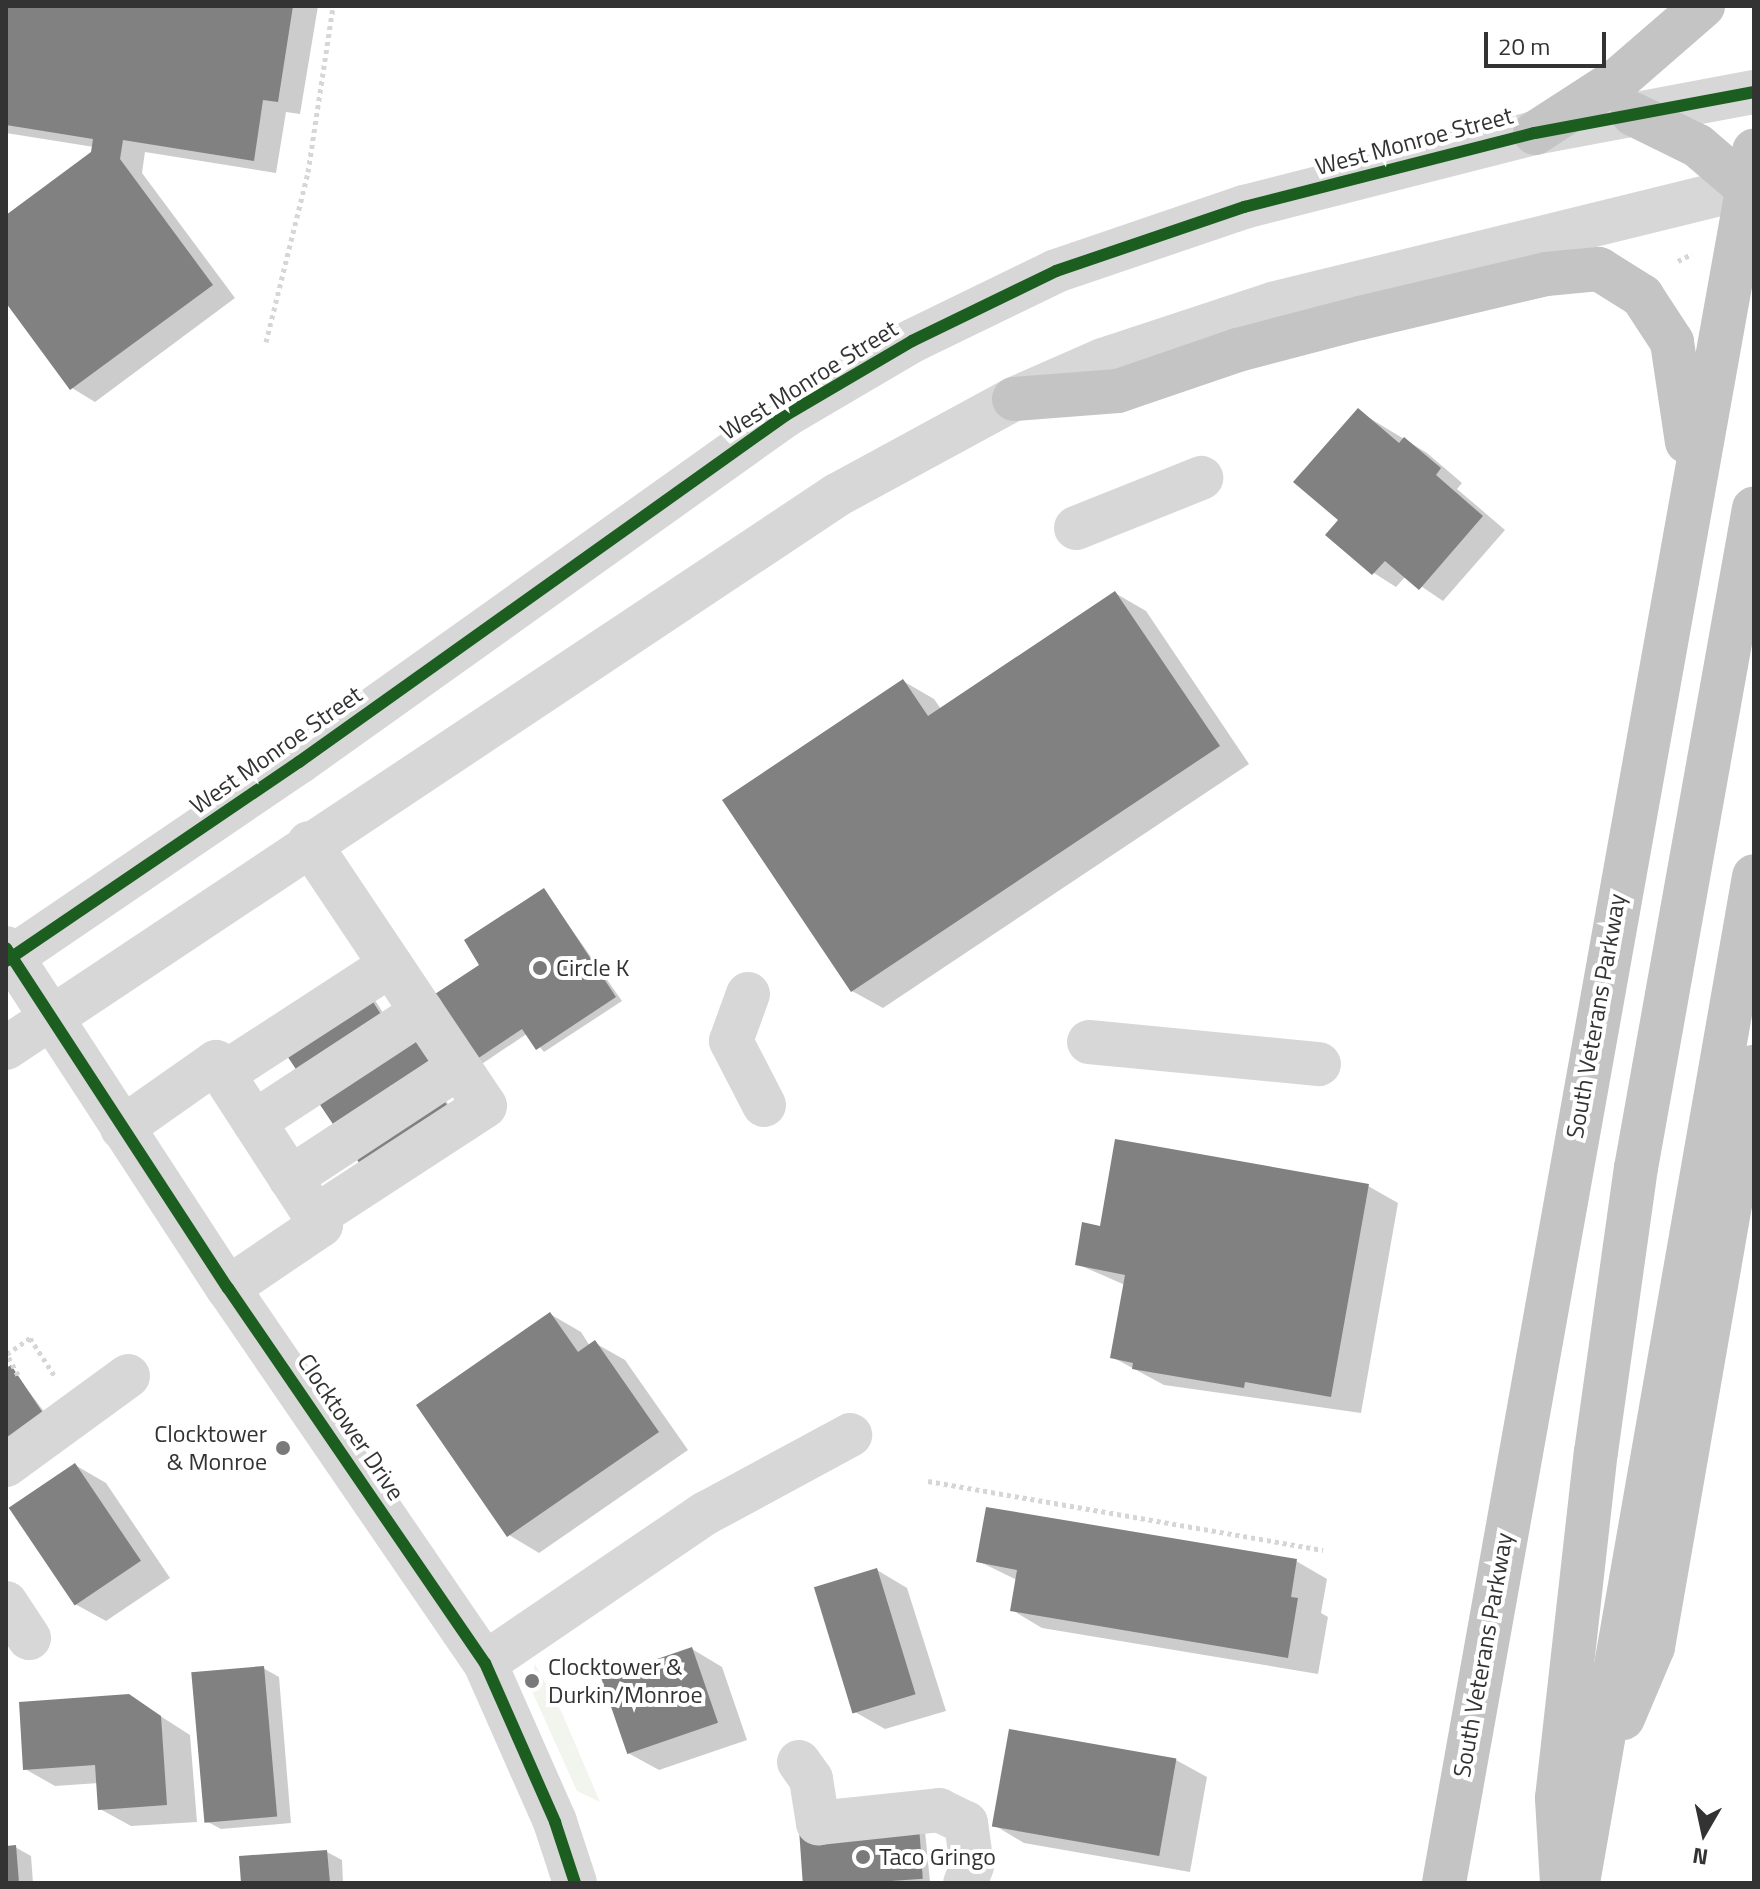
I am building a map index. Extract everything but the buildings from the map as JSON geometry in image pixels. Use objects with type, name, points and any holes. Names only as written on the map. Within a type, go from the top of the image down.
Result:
[{"type":"highway","points":[[1535,133],[1620,78],[1703,6]]},
{"type":"highway","points":[[1633,114],[1698,146],[1753,179]]},
{"type":"highway","name":"South Veterans Parkway","points":[[1444,1883],[1692,477],[1753,179]]},
{"type":"highway","points":[[1014,399],[1118,391],[1238,350],[1360,318],[1546,274],[1599,269],[1642,296],[1672,342],[1692,477]]},
{"type":"highway","points":[[1562,1883],[1557,1798],[1609,1357],[1636,1168],[1754,508]]},
{"type":"highway","points":[[1577,1883],[1754,876]]},
{"type":"highway","points":[[1594,1786],[1653,1647],[1754,1067]]},
{"type":"street","name":"West Monroe Street","points":[[8,956],[299,762],[786,415],[912,341],[1056,271],[1143,238],[1244,207],[1535,133],[1754,92]]},
{"type":"street","points":[[6,1048],[309,843],[837,495],[1014,399],[1103,360],[1233,316],[1753,179]]},
{"type":"street","points":[[1076,528],[1201,478]]},
{"type":"street","points":[[309,843],[485,1106],[315,1217]]},
{"type":"street","name":"Clocktower Drive","points":[[8,956],[228,1288],[485,1663],[555,1822],[575,1883]]},
{"type":"street","points":[[223,1074],[391,965]]},
{"type":"street","points":[[748,994],[731,1041],[764,1105]]},
{"type":"street","points":[[254,1122],[422,1012]]},
{"type":"street","points":[[1089,1042],[1319,1064]]},
{"type":"street","points":[[122,1128],[216,1062],[321,1225],[228,1288]]},
{"type":"street","points":[[290,1178],[459,1067]]},
{"type":"street","points":[[6,1465],[128,1376]]},
{"type":"street","points":[[485,1663],[706,1513],[850,1435]]},
{"type":"street","points":[[799,1762],[811,1779],[818,1823],[939,1810],[966,1823],[972,1866],[965,1883]]},
{"type":"path","points":[[266,342],[308,172],[333,6]]},
{"type":"path","points":[[1678,261],[1685,256]]},
{"type":"path","points":[[18,1375],[9,1363],[7,1354],[30,1338],[56,1378]]},
{"type":"path","points":[[928,1481],[1323,1550]]},
{"type":"shaded area","points":[[535,1664],[562,1713],[600,1802],[577,1791],[531,1689]]},
{"type":"cycle path","points":[[6,961],[299,762],[786,415],[912,341],[1056,271],[1244,207],[1535,133],[1754,92]]},
{"type":"cycle path","points":[[6,948],[228,1288],[485,1663],[555,1822],[575,1883]]},
{"type":"place","name":"Circle K","points":[[540,968]]},
{"type":"place","name":"Clocktower & Monroe","points":[[283,1448]]},
{"type":"place","name":"Clocktower & Durkin/Monroe","points":[[532,1681]]},
{"type":"place","name":"Taco Gringo","points":[[863,1857]]}]
